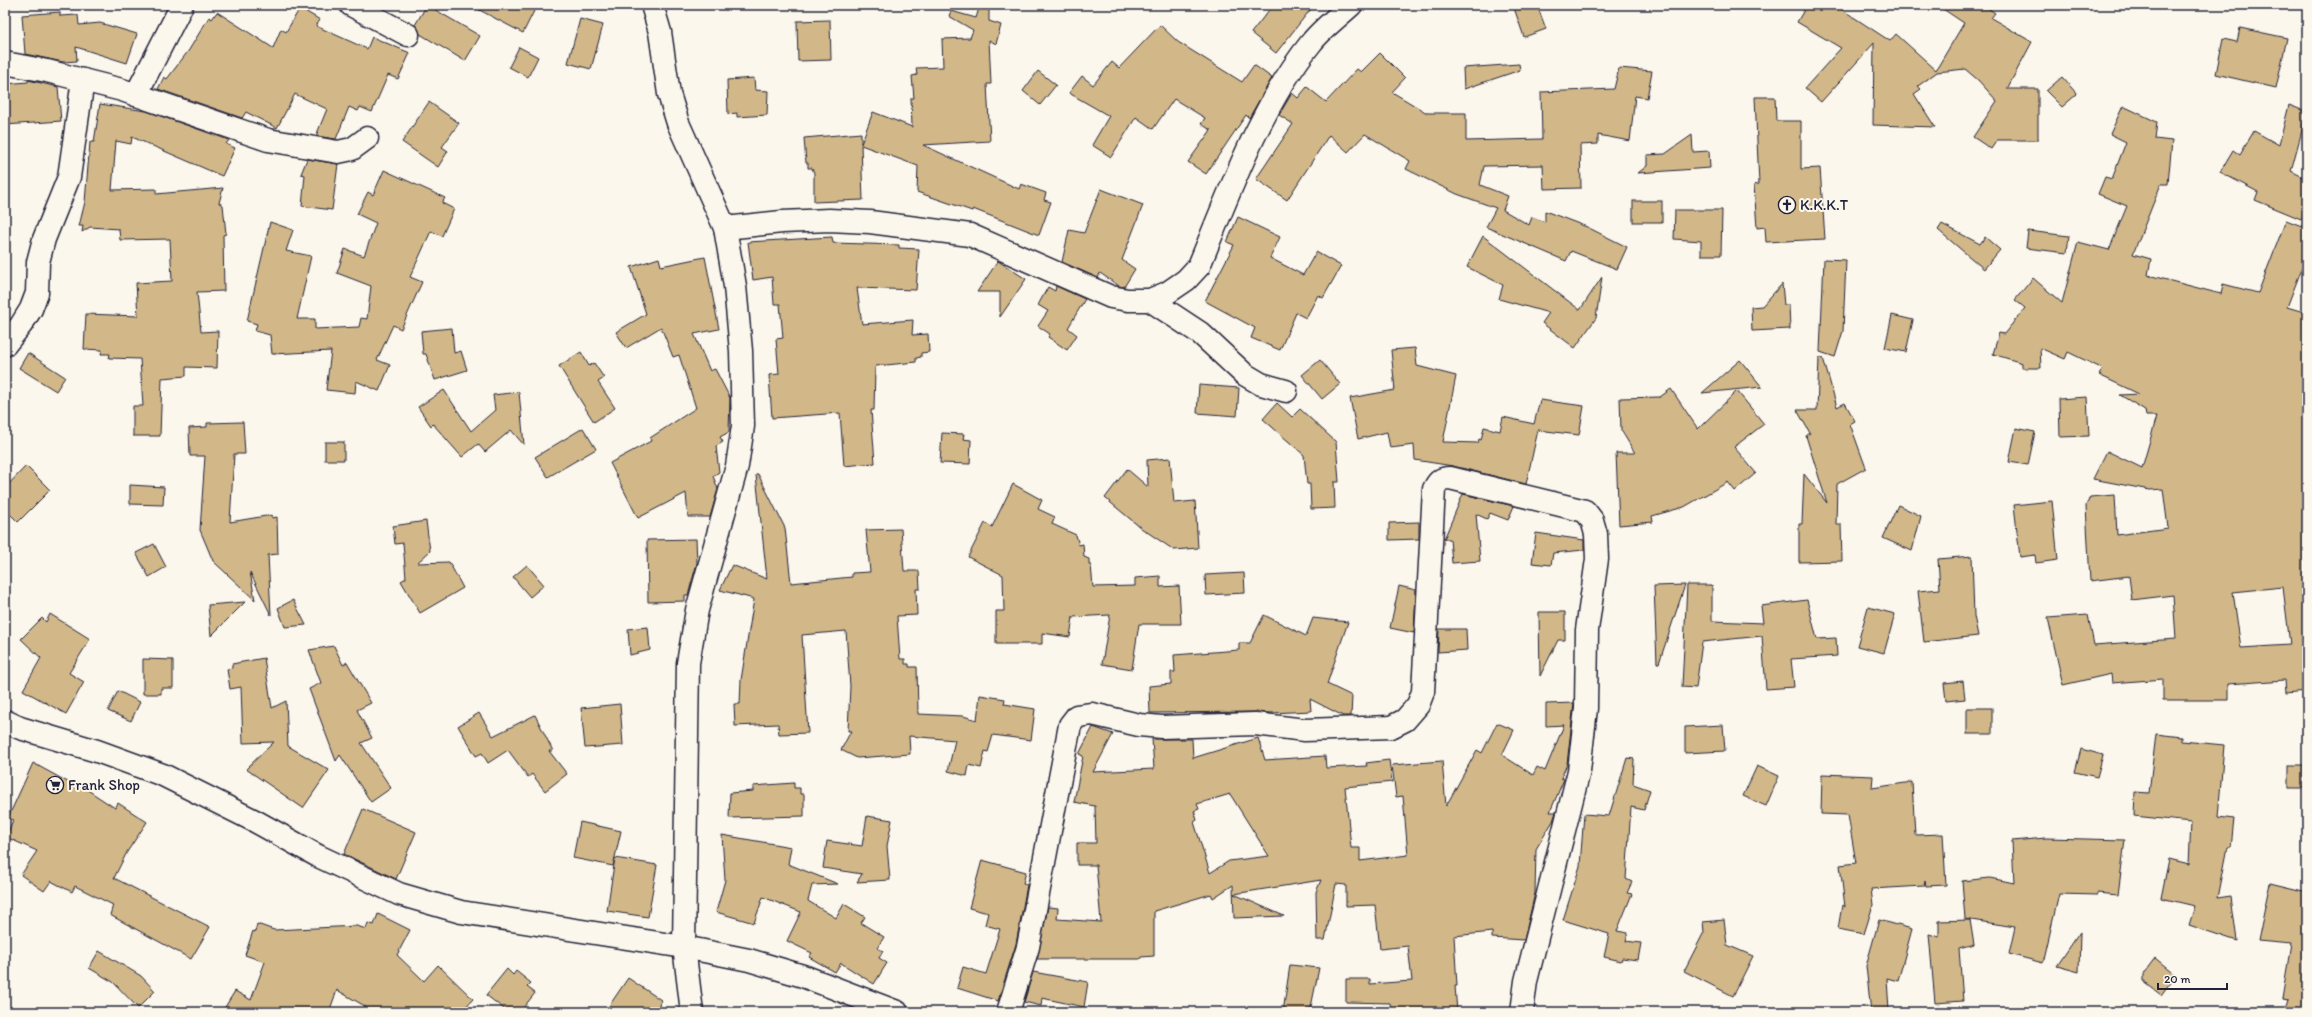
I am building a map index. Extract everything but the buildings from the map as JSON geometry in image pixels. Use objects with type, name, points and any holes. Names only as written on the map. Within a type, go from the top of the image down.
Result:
[{"type":"street","points":[[136,95],[182,5]]},
{"type":"street","points":[[351,5],[408,35]]},
{"type":"street","points":[[652,5],[660,32],[669,94],[678,123],[725,228],[735,286],[740,344],[743,426],[737,466],[695,615],[688,663],[684,947],[692,1012]]},
{"type":"street","points":[[725,228],[782,222],[828,220],[870,222],[970,235],[1111,297],[1150,300],[1167,293],[1186,280],[1199,266],[1234,180],[1268,111],[1311,42],[1351,5]]},
{"type":"street","points":[[5,63],[84,80],[136,95],[268,140],[338,152],[352,149],[367,138]]},
{"type":"street","points":[[5,345],[28,314],[37,293],[38,262],[44,239],[69,177],[84,80]]},
{"type":"street","points":[[1150,300],[1200,333],[1244,374],[1261,384],[1286,391]]},
{"type":"street","points":[[1008,1012],[1028,947],[1070,725],[1077,716],[1092,714],[1139,725],[1162,727],[1255,724],[1305,730],[1391,727],[1405,720],[1418,705],[1423,692],[1434,489],[1437,482],[1443,478],[1450,478],[1585,511],[1592,520],[1596,534],[1597,559],[1587,630],[1586,708],[1579,771],[1526,981],[1522,1012]]},
{"type":"street","points":[[5,721],[20,728],[97,751],[163,774],[255,821],[318,856],[399,894],[461,912],[684,947],[749,960],[803,976],[897,1012]]},
{"type":"place","name":"K.K.K.T","points":[[1787,205]]},
{"type":"place","name":"Frank Shop","points":[[55,785]]}]
